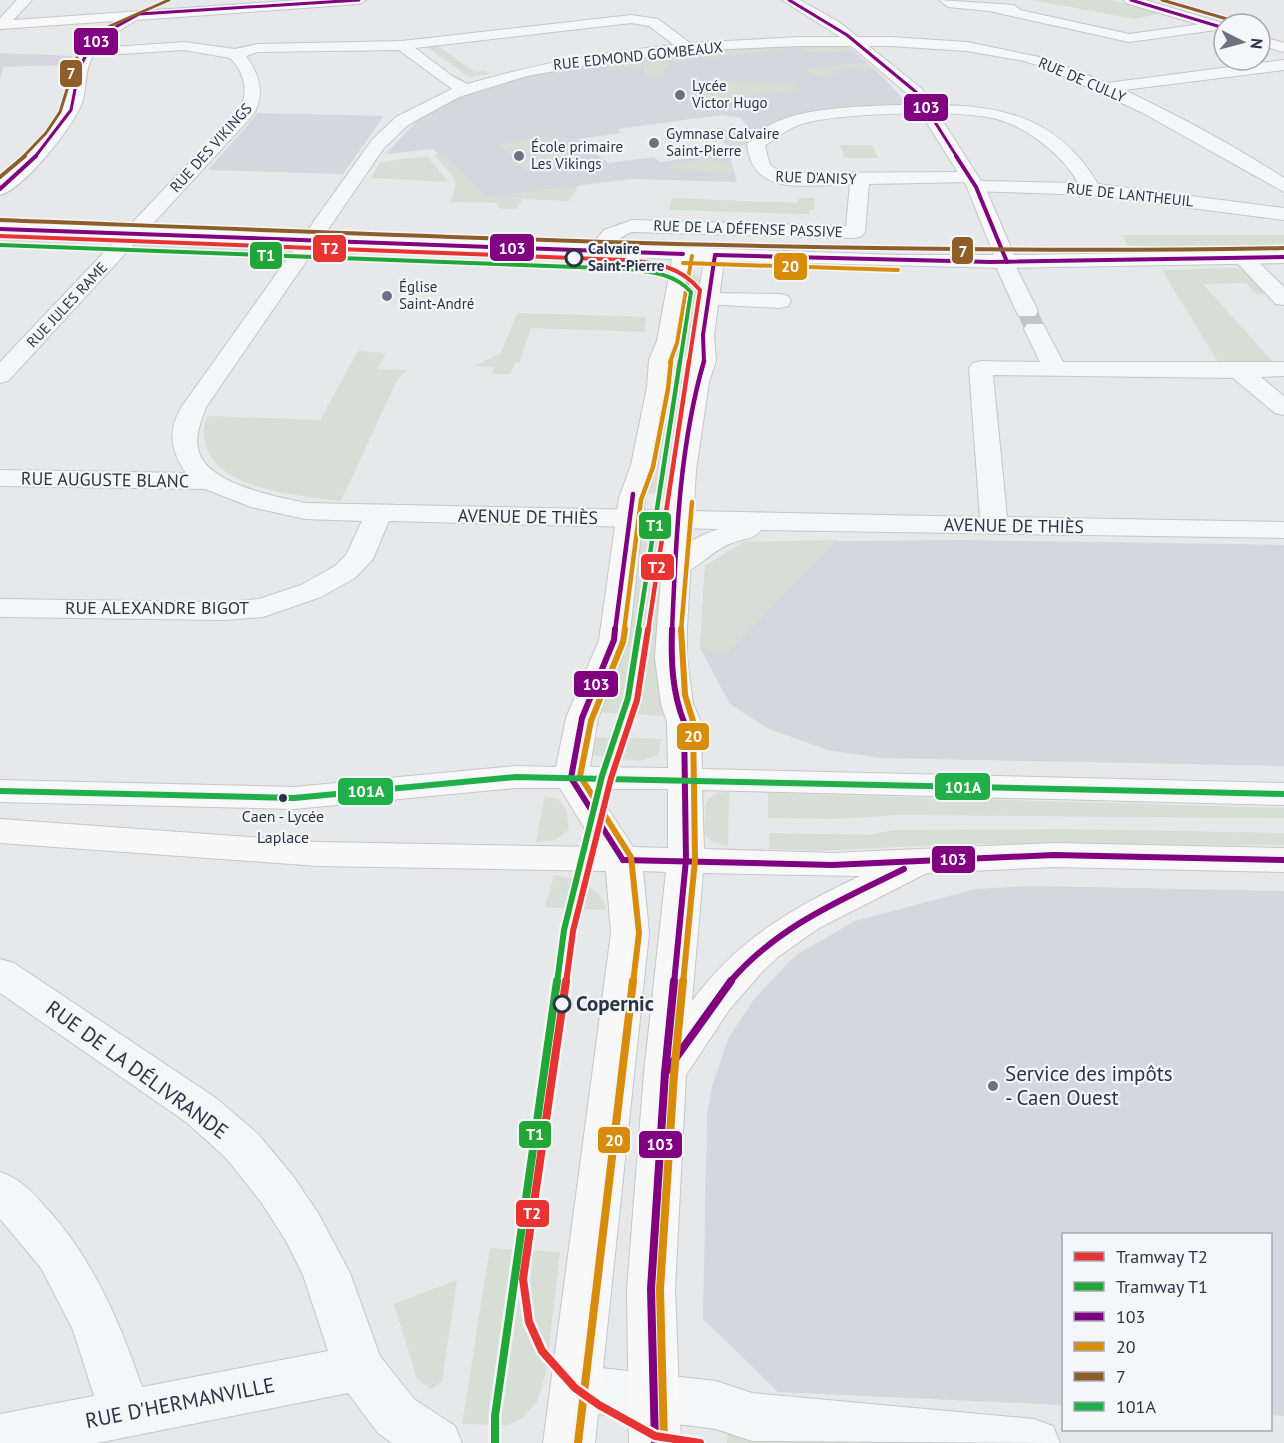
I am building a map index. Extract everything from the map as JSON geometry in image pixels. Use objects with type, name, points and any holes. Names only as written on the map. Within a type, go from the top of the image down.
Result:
[{"type":"street","points":[[1,25],[25,0]]},
{"type":"street","points":[[0,189],[32,161],[63,123],[76,94],[80,66],[91,50],[120,22],[179,0]]},
{"type":"street","points":[[91,50],[178,6],[184,0]]},
{"type":"street","points":[[1,25],[359,0]]},
{"type":"street","points":[[789,0],[859,41],[902,81],[898,84],[908,96],[925,108],[973,182],[1007,262],[1007,269],[1055,369]]},
{"type":"street","points":[[946,0],[948,3],[994,8],[1129,38],[1212,28]]},
{"type":"street","points":[[1131,0],[1212,25]]},
{"type":"street","points":[[91,50],[184,46],[235,54],[258,48],[402,45],[631,19],[653,22],[689,49]]},
{"type":"street","points":[[913,43],[955,31]]},
{"type":"street","name":"RUE DE CULLY","points":[[859,41],[976,48],[1023,56],[1057,67],[1105,88],[1201,136],[1284,186]]},
{"type":"street","name":"RUE EDMOND GOMBEAUX","points":[[311,241],[391,131],[425,106],[463,88],[535,68],[689,49],[859,41]]},
{"type":"street","points":[[402,45],[446,79],[463,88]]},
{"type":"street","name":"RUE DES VIKINGS","points":[[133,234],[251,106],[254,99],[253,84],[235,54]]},
{"type":"street","points":[[1105,88],[1284,65]]},
{"type":"street","points":[[421,83],[446,79]]},
{"type":"street","points":[[407,100],[425,106]]},
{"type":"street","points":[[925,108],[988,112],[1012,119],[1057,148],[1074,165],[1091,189]]},
{"type":"street","name":"RUE D'ANISY","points":[[925,108],[800,119],[756,144],[763,172],[768,176],[782,179],[973,182]]},
{"type":"street","name":"RUE DE LA DÉFENSE PASSIVE","points":[[597,250],[612,233],[632,226],[855,232],[860,179]]},
{"type":"street","name":"RUE DE LANTHEUIL","points":[[973,182],[1091,189],[1284,214]]},
{"type":"street","points":[[0,229],[683,254],[1007,262],[1284,257]]},
{"type":"street","name":"RUE JULES RAME","points":[[0,376],[133,234]]},
{"type":"street","name":"AVENUE DE THIÈS","points":[[311,241],[185,424],[183,450],[209,482],[246,497],[305,511],[1284,530]]},
{"type":"street","points":[[569,1443],[630,933],[624,860],[571,778],[582,718],[614,640],[625,569],[628,519],[632,498],[644,465],[659,387],[661,360],[668,341],[683,254]]},
{"type":"street","points":[[655,1420],[651,1288],[665,1073],[686,860],[684,722],[677,704],[671,658],[682,520],[683,470],[697,382],[704,361],[703,334],[715,255]]},
{"type":"street","points":[[1244,259],[1284,299]]},
{"type":"street","points":[[710,299],[780,301]]},
{"type":"street","points":[[994,526],[981,368],[1239,371],[1284,369]]},
{"type":"street","points":[[1239,371],[1284,408]]},
{"type":"street","name":"RUE AUGUSTE BLANC","points":[[0,478],[209,482]]},
{"type":"street","name":"RUE ALEXANDRE BIGOT","points":[[0,608],[224,611],[263,608],[311,591],[345,572],[360,559],[379,513]]},
{"type":"street","points":[[677,568],[691,553],[711,539],[780,522]]},
{"type":"street","points":[[0,790],[294,798],[497,779],[686,778],[1284,794]]},
{"type":"street","points":[[0,831],[318,854],[686,860],[832,865],[1054,855],[1284,860]]},
{"type":"street","points":[[665,1073],[704,1016],[747,963],[792,927],[923,860]]},
{"type":"street","name":"RUE DE LA DÉLIVRANDE","points":[[0,973],[201,1110],[242,1146],[276,1188],[302,1227],[322,1264],[359,1368],[396,1416],[436,1443]]},
{"type":"street","points":[[0,1191],[8,1196],[58,1254],[97,1327],[125,1414]]},
{"type":"street","name":"RUE D'HERMANVILLE","points":[[0,1438],[359,1368]]},
{"type":"street","points":[[575,1388],[655,1420],[716,1405],[753,1417],[936,1432],[1034,1443]]},
{"type":"shaded area","points":[[1032,0],[1111,0],[1162,13],[1135,19]]},
{"type":"shaded area","points":[[845,44],[854,51],[810,53],[802,49],[769,50],[719,58],[701,56],[693,60],[663,61],[662,63],[671,67],[662,70],[666,73],[660,77],[644,77],[644,67],[586,66],[603,61],[706,51]]},
{"type":"shaded area","name":"Lycée Victor Hugo","points":[[846,44],[882,76],[911,108],[842,111],[790,117],[729,154],[737,182],[631,179],[480,198],[433,149],[386,154],[418,120],[449,100],[522,76],[634,57],[739,48]],"holes":[[[722,115],[741,118],[748,127],[737,131],[721,128],[706,130],[730,147],[708,151],[713,155],[660,162],[654,157],[608,163],[578,139],[622,133],[617,129]]]},
{"type":"shaded area","points":[[436,45],[475,72],[485,71],[490,74],[469,77],[426,46]]},
{"type":"shaded area","points":[[0,53],[73,56],[67,65],[3,67],[0,80]]},
{"type":"shaded area","points":[[866,62],[875,70],[862,71],[855,68],[831,70],[836,74],[817,77],[802,69]]},
{"type":"shaded area","points":[[716,81],[796,82],[798,84],[789,86],[806,89],[688,103],[694,86]]},
{"type":"shaded area","points":[[258,113],[384,116],[343,174],[208,170]]},
{"type":"shaded area","points":[[721,128],[738,131],[768,129],[736,148],[706,130]]},
{"type":"shaded area","points":[[546,137],[561,149],[511,155],[497,144]]},
{"type":"shaded area","points":[[840,145],[872,145],[878,158],[845,158]]},
{"type":"shaded area","points":[[565,152],[579,164],[525,171],[512,159]]},
{"type":"shaded area","points":[[444,154],[487,197],[579,185],[569,201],[523,199],[516,209],[497,208],[498,203],[450,202],[454,194],[455,181],[434,155]]},
{"type":"shaded area","points":[[427,156],[449,182],[371,178],[380,162]]},
{"type":"shaded area","points":[[709,159],[730,163],[732,175],[668,168],[676,163]]},
{"type":"shaded area","points":[[672,198],[797,203],[799,198],[814,198],[814,210],[809,210],[809,214],[669,210]]},
{"type":"shaded area","points":[[0,233],[94,236],[85,244],[0,241]]},
{"type":"shaded area","points":[[1122,235],[1284,235],[1284,244],[1130,249]]},
{"type":"shaded area","points":[[144,239],[288,243],[293,247],[290,254],[132,246]]},
{"type":"shaded area","points":[[1235,268],[1247,272],[1270,294],[1257,294],[1246,283],[1203,284],[1272,361],[1241,364],[1218,362],[1162,270]]},
{"type":"shaded area","points":[[687,271],[699,277],[704,284],[699,357],[665,356]]},
{"type":"shaded area","points":[[517,313],[646,317],[644,332],[531,328],[520,361],[515,363],[510,374],[492,374],[494,367],[474,366],[501,353]]},
{"type":"shaded area","points":[[358,351],[386,353],[377,369],[408,370],[398,378],[341,501],[262,488],[242,481],[225,471],[212,458],[204,435],[204,425],[208,416],[320,420]]},
{"type":"shaded area","points":[[664,364],[698,365],[678,495],[639,493]]},
{"type":"shaded area","points":[[642,529],[667,531],[658,647],[663,716],[597,712],[637,533]]},
{"type":"shaded area","points":[[837,540],[724,656],[700,648],[705,566],[744,542]]},
{"type":"shaded area","points":[[961,540],[1284,545],[1284,766],[879,758],[828,750],[769,729],[730,704],[700,648],[705,566],[744,542]]},
{"type":"shaded area","points":[[591,737],[661,739],[658,755],[640,761],[596,756],[589,749]]},
{"type":"shaded area","points":[[729,792],[728,846],[712,842],[704,833],[706,802],[716,793]]},
{"type":"shaded area","points":[[768,793],[1284,808],[1284,818],[901,815],[833,819],[768,818]]},
{"type":"shaded area","points":[[545,796],[558,799],[566,809],[569,829],[556,840],[536,842]]},
{"type":"shaded area","points":[[1068,829],[1284,833],[1284,845],[960,844],[815,851],[769,849],[769,833],[871,835],[893,830]]},
{"type":"shaded area","points":[[554,875],[586,884],[598,894],[606,910],[545,907]]},
{"type":"shaded area","points":[[1030,886],[1284,891],[1284,1416],[1272,1415],[1272,1233],[1062,1233],[1062,1405],[778,1392],[703,1319],[707,1115],[712,1086],[728,1039],[754,999],[796,955],[855,921],[976,889]]},
{"type":"shaded area","points":[[490,1248],[560,1252],[547,1366],[538,1401],[522,1418],[508,1425],[462,1424]]},
{"type":"shaded area","points":[[457,1280],[442,1381],[431,1389],[417,1379],[394,1304]]},
{"type":"shaded area","points":[[728,1424],[764,1431],[902,1443],[727,1443]]},
{"type":"tunnel","points":[[1027,311],[1035,329]]},
{"type":"tram line","name":"T2","points":[[0,236],[635,261],[676,270],[693,281],[700,290],[637,700],[611,778],[573,931],[523,1279],[529,1322],[542,1351],[575,1388],[599,1405],[655,1436],[700,1443]]},
{"type":"tram line","name":"T1","points":[[0,245],[629,269],[671,277],[691,292],[628,698],[602,776],[564,930],[495,1416],[495,1443]]},
{"type":"tram line","points":[[684,316],[690,349]]},
{"type":"transit line","name":"7","points":[[0,177],[29,152],[54,123],[65,101],[76,54],[88,39],[110,26],[169,0]]},
{"type":"transit line","name":"103","points":[[0,189],[57,132],[73,105],[79,69],[88,51],[103,36],[130,18],[139,14],[359,0]]},
{"type":"transit line","name":"103","points":[[789,0],[847,35],[916,92],[976,187],[1007,262]]},
{"type":"transit line","name":"103","points":[[1131,0],[1212,24]]},
{"type":"transit line","name":"7","points":[[1162,0],[1212,15]]},
{"type":"transit line","name":"7","points":[[0,220],[482,239],[802,248],[963,251],[1284,248]]},
{"type":"transit line","name":"103","points":[[0,229],[683,254]]},
{"type":"transit line","name":"103","points":[[715,255],[991,262],[1284,257]]},
{"type":"transit line","name":"103","points":[[655,1443],[651,1289],[665,1073],[686,860],[684,722],[677,704],[671,658],[672,628],[683,470],[697,382],[704,361],[703,335],[715,255]]},
{"type":"transit line","name":"20","points":[[578,1443],[639,933],[631,857],[580,776],[591,721],[623,642],[641,500],[653,467],[668,389],[670,362],[677,343],[692,256]]},
{"type":"transit line","name":"20","points":[[683,263],[898,270]]},
{"type":"transit line","name":"103","points":[[623,860],[571,778],[582,718],[614,640],[633,494]]},
{"type":"transit line","name":"20","points":[[664,1443],[660,1289],[674,1074],[695,860],[693,721],[685,695],[680,642],[692,502]]},
{"type":"transit line","name":"101A","points":[[0,791],[294,798],[516,777],[1284,794]]},
{"type":"transit line","name":"103","points":[[623,860],[832,865],[1054,855],[1284,860]]},
{"type":"transit line","name":"103","points":[[665,1073],[735,975],[764,947],[814,914],[904,869]]},
{"type":"place","name":"Lycée Victor Hugo","points":[[680,95]]},
{"type":"place","name":"Gymnase Calvaire Saint-Pierre","points":[[654,143]]},
{"type":"place","name":"École primaire Les Vikings","points":[[519,156]]},
{"type":"place","name":"Calvaire Saint-Pierre","points":[[574,258]]},
{"type":"place","name":"Église Saint-André","points":[[387,296]]},
{"type":"place","name":"Caen - Lycée Laplace","points":[[283,798]]},
{"type":"place","name":"Copernic","points":[[562,1004]]},
{"type":"place","name":"Service des impôts - Caen Ouest","points":[[993,1086]]}]
